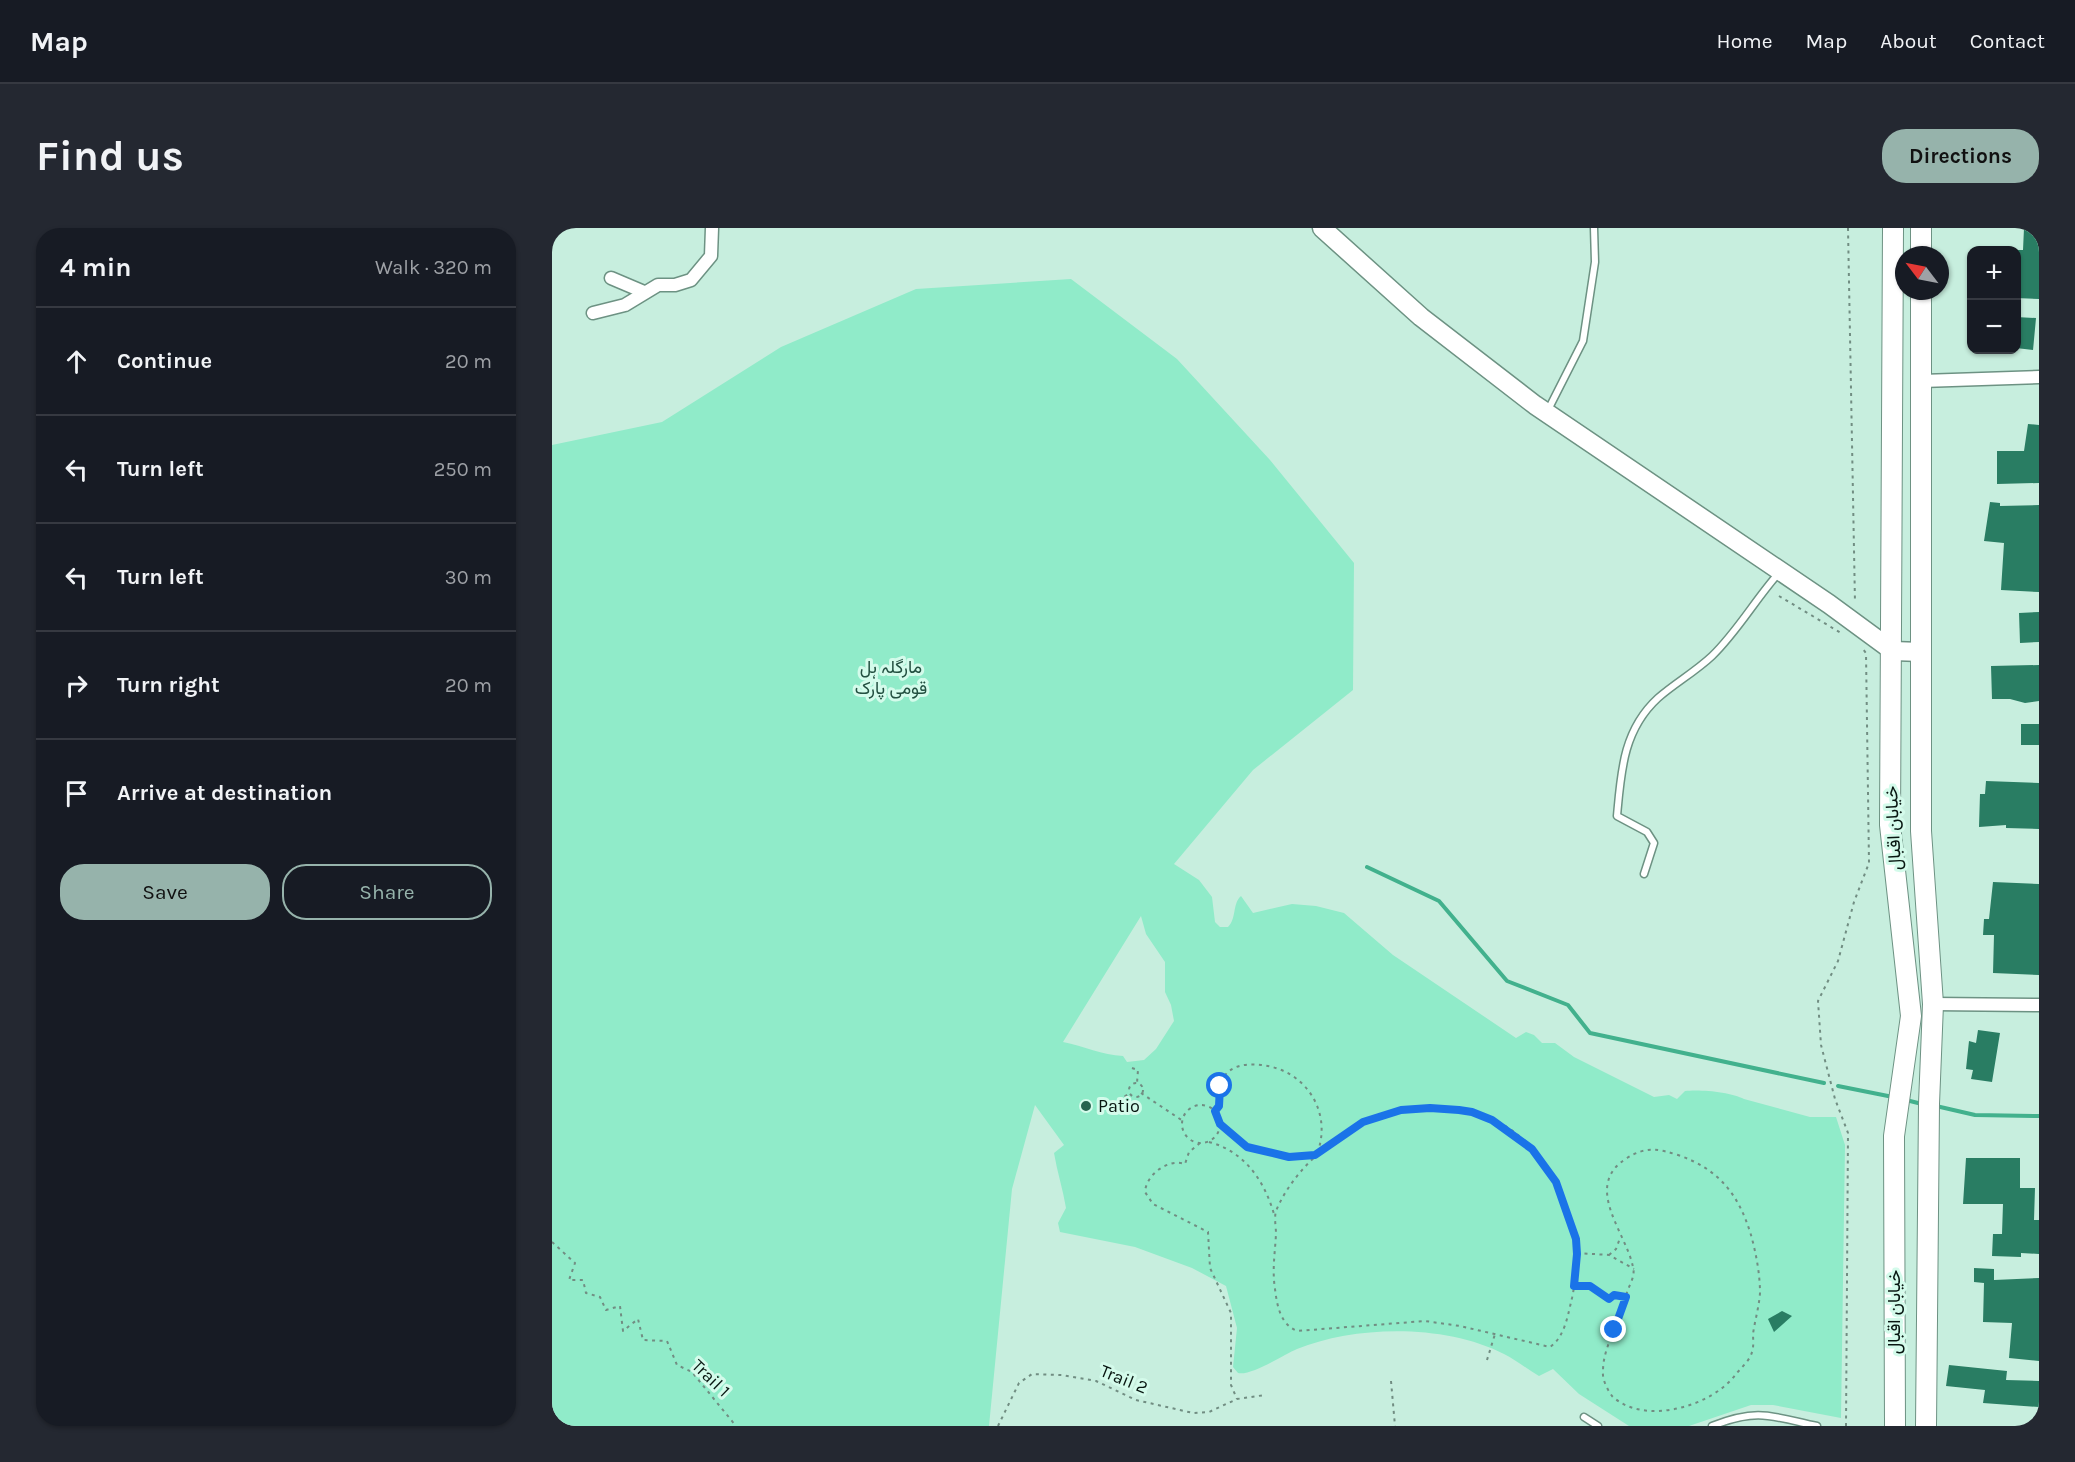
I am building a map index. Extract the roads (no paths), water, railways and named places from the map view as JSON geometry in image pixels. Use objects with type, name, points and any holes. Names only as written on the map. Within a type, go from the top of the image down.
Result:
[{"type":"main road","name":"خیابان اقبال","points":[[1893,228],[1893,651],[1890,825],[1911,1016],[1894,1136],[1895,1426]]},
{"type":"main road","points":[[1921,228],[1921,246]]},
{"type":"main road","name":"خیابان اقبال","points":[[1921,300],[1921,831],[1933,1004],[1929,1104],[1926,1426]]},
{"type":"street","points":[[593,313],[625,305],[658,285],[675,285],[691,280],[711,256],[712,228]]},
{"type":"street","points":[[1322,228],[1421,317],[1547,412],[1780,571],[1852,631],[1893,651],[1921,652]]},
{"type":"street","points":[[611,278],[644,292]]},
{"type":"street","points":[[1922,381],[2039,377]]},
{"type":"street","points":[[1933,1004],[2039,1005]]},
{"type":"lane","points":[[1547,412],[1584,340],[1595,262],[1594,228]]},
{"type":"lane","points":[[1644,874],[1654,843],[1647,832],[1617,816],[1625,749],[1637,720],[1659,698],[1713,655],[1780,571]]},
{"type":"lane","points":[[1712,1426],[1749,1414],[1767,1415],[1817,1426]]},
{"type":"lane","points":[[1584,1418],[1599,1426]]},
{"type":"waterway","points":[[1367,867],[1439,901],[1507,981],[1568,1005],[1590,1033],[1824,1083]]},
{"type":"waterway","points":[[1838,1086],[1893,1097]]},
{"type":"waterway","points":[[1906,1100],[1922,1104]]},
{"type":"waterway","points":[[1936,1106],[1975,1115],[2039,1116]]},
{"type":"place","name":"Patio","points":[[1086,1106]]},
{"type":"park label","name":"مارگلہ ہل قومی پارک","points":[[891,677]]}]
